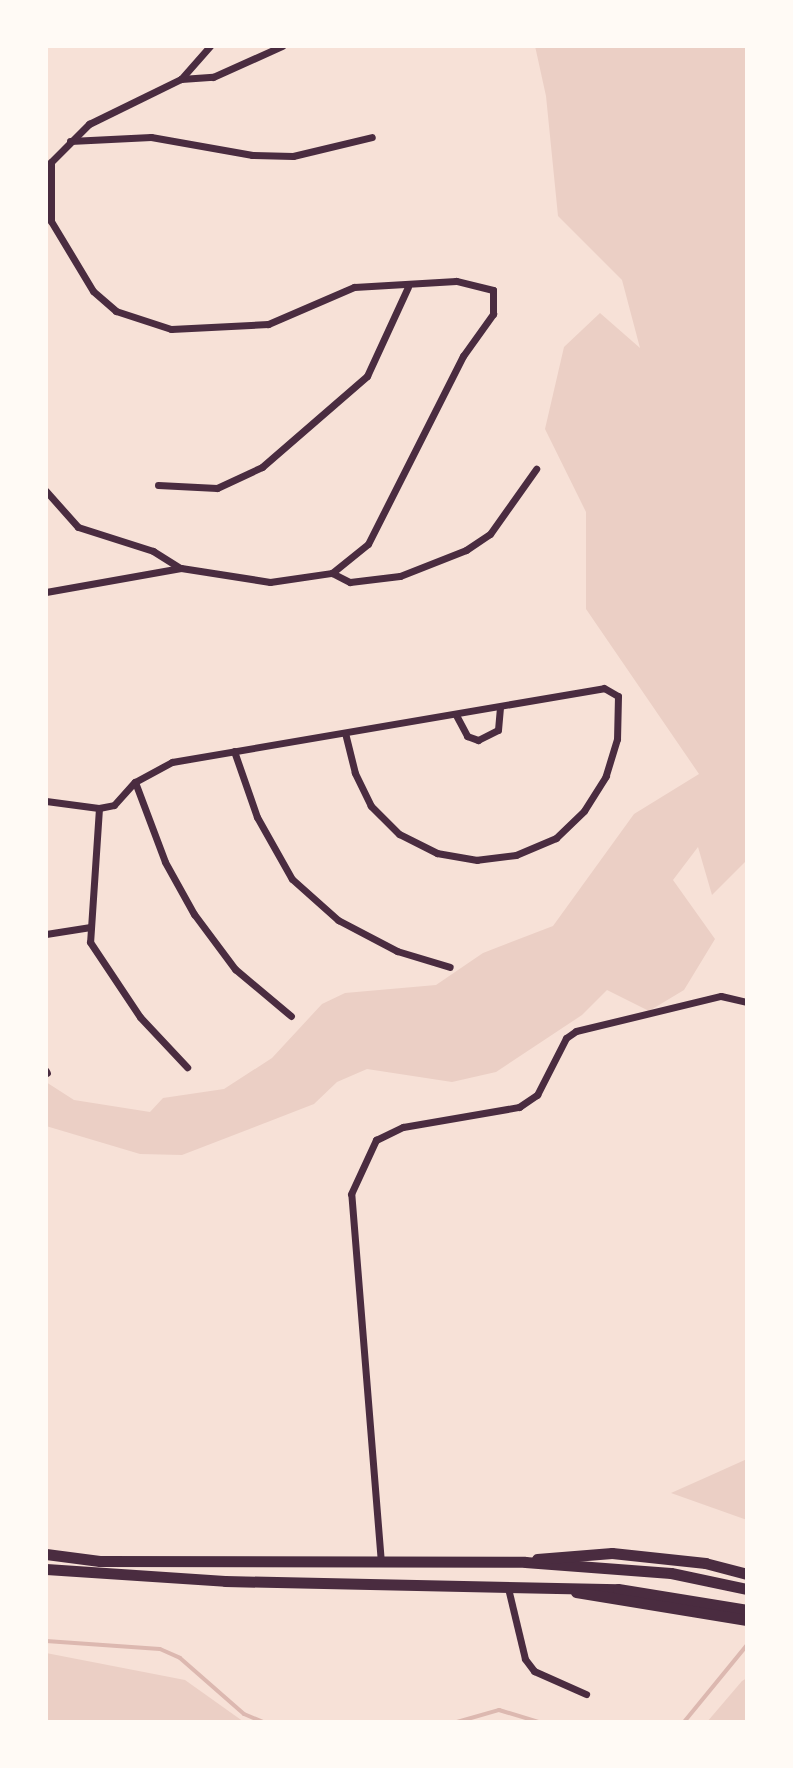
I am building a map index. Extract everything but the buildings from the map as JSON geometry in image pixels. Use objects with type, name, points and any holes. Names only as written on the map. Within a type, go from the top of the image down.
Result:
[{"type":"highway","points":[[46,1554],[100,1561],[381,1565],[525,1562],[612,1553],[705,1563],[747,1574]]},
{"type":"highway","points":[[525,1562],[671,1573],[747,1589]]},
{"type":"highway","points":[[46,1569],[100,1576],[618,1589],[747,1610]]},
{"type":"highway","points":[[552,1586],[610,1602],[741,1619]]},
{"type":"street","points":[[181,79],[210,46]]},
{"type":"street","points":[[46,592],[181,568],[270,582],[332,573],[368,544],[463,356],[493,314],[493,290],[475,282],[354,287],[268,324],[236,329],[171,329],[116,311],[71,262],[51,221],[48,159],[89,124],[181,79],[213,77],[282,46]]},
{"type":"street","points":[[70,141],[151,137],[252,155],[293,156],[372,137]]},
{"type":"street","points":[[158,485],[217,488],[262,467],[367,376],[408,287]]},
{"type":"street","points":[[332,573],[350,582],[400,576],[466,550],[490,534],[536,469]]},
{"type":"street","points":[[46,491],[78,527],[153,551],[181,568]]},
{"type":"street","points":[[46,801],[99,808],[114,805],[135,782],[172,762],[604,688],[618,696],[617,739],[606,776],[584,811],[556,838],[516,855],[477,860],[450,855],[399,834],[371,806],[355,773],[345,733]]},
{"type":"street","points":[[456,715],[467,736],[478,740],[498,730],[500,707]]},
{"type":"street","points":[[234,751],[257,817],[292,879],[338,920],[397,951],[450,967]]},
{"type":"street","points":[[135,782],[165,862],[194,914],[235,969],[291,1016]]},
{"type":"street","points":[[99,808],[90,927],[96,956],[140,1017],[187,1067]]},
{"type":"street","points":[[46,934],[90,927]]},
{"type":"street","points":[[381,1565],[351,1194],[376,1140],[403,1127],[519,1107],[537,1095],[566,1038],[576,1031],[721,996],[747,1002]]},
{"type":"street","points":[[508,1588],[525,1659],[534,1671],[586,1694]]},
{"type":"shaded area","points":[[535,46],[747,46],[747,860],[712,895],[698,847],[673,880],[715,939],[684,990],[649,1011],[607,990],[582,1015],[496,1072],[452,1082],[367,1069],[337,1082],[314,1104],[182,1155],[140,1154],[46,1126],[46,1082],[74,1100],[150,1112],[163,1098],[224,1089],[272,1058],[322,1004],[345,993],[436,985],[483,953],[553,926],[634,814],[699,774],[586,609],[586,512],[545,429],[564,347],[600,313],[640,348],[622,280],[558,216],[546,96]]},
{"type":"shaded area","points":[[747,1459],[747,1520],[671,1493],[707,1477]]},
{"type":"shaded area","points":[[46,1653],[185,1680],[244,1722],[46,1722]]},
{"type":"shaded area","points":[[747,1678],[747,1722],[707,1722],[742,1681]]},
{"type":"waterway","points":[[46,1641],[160,1649],[180,1658],[244,1714],[263,1722]]},
{"type":"waterway","points":[[684,1722],[747,1645]]},
{"type":"waterway","points":[[457,1722],[499,1710],[539,1722]]}]
